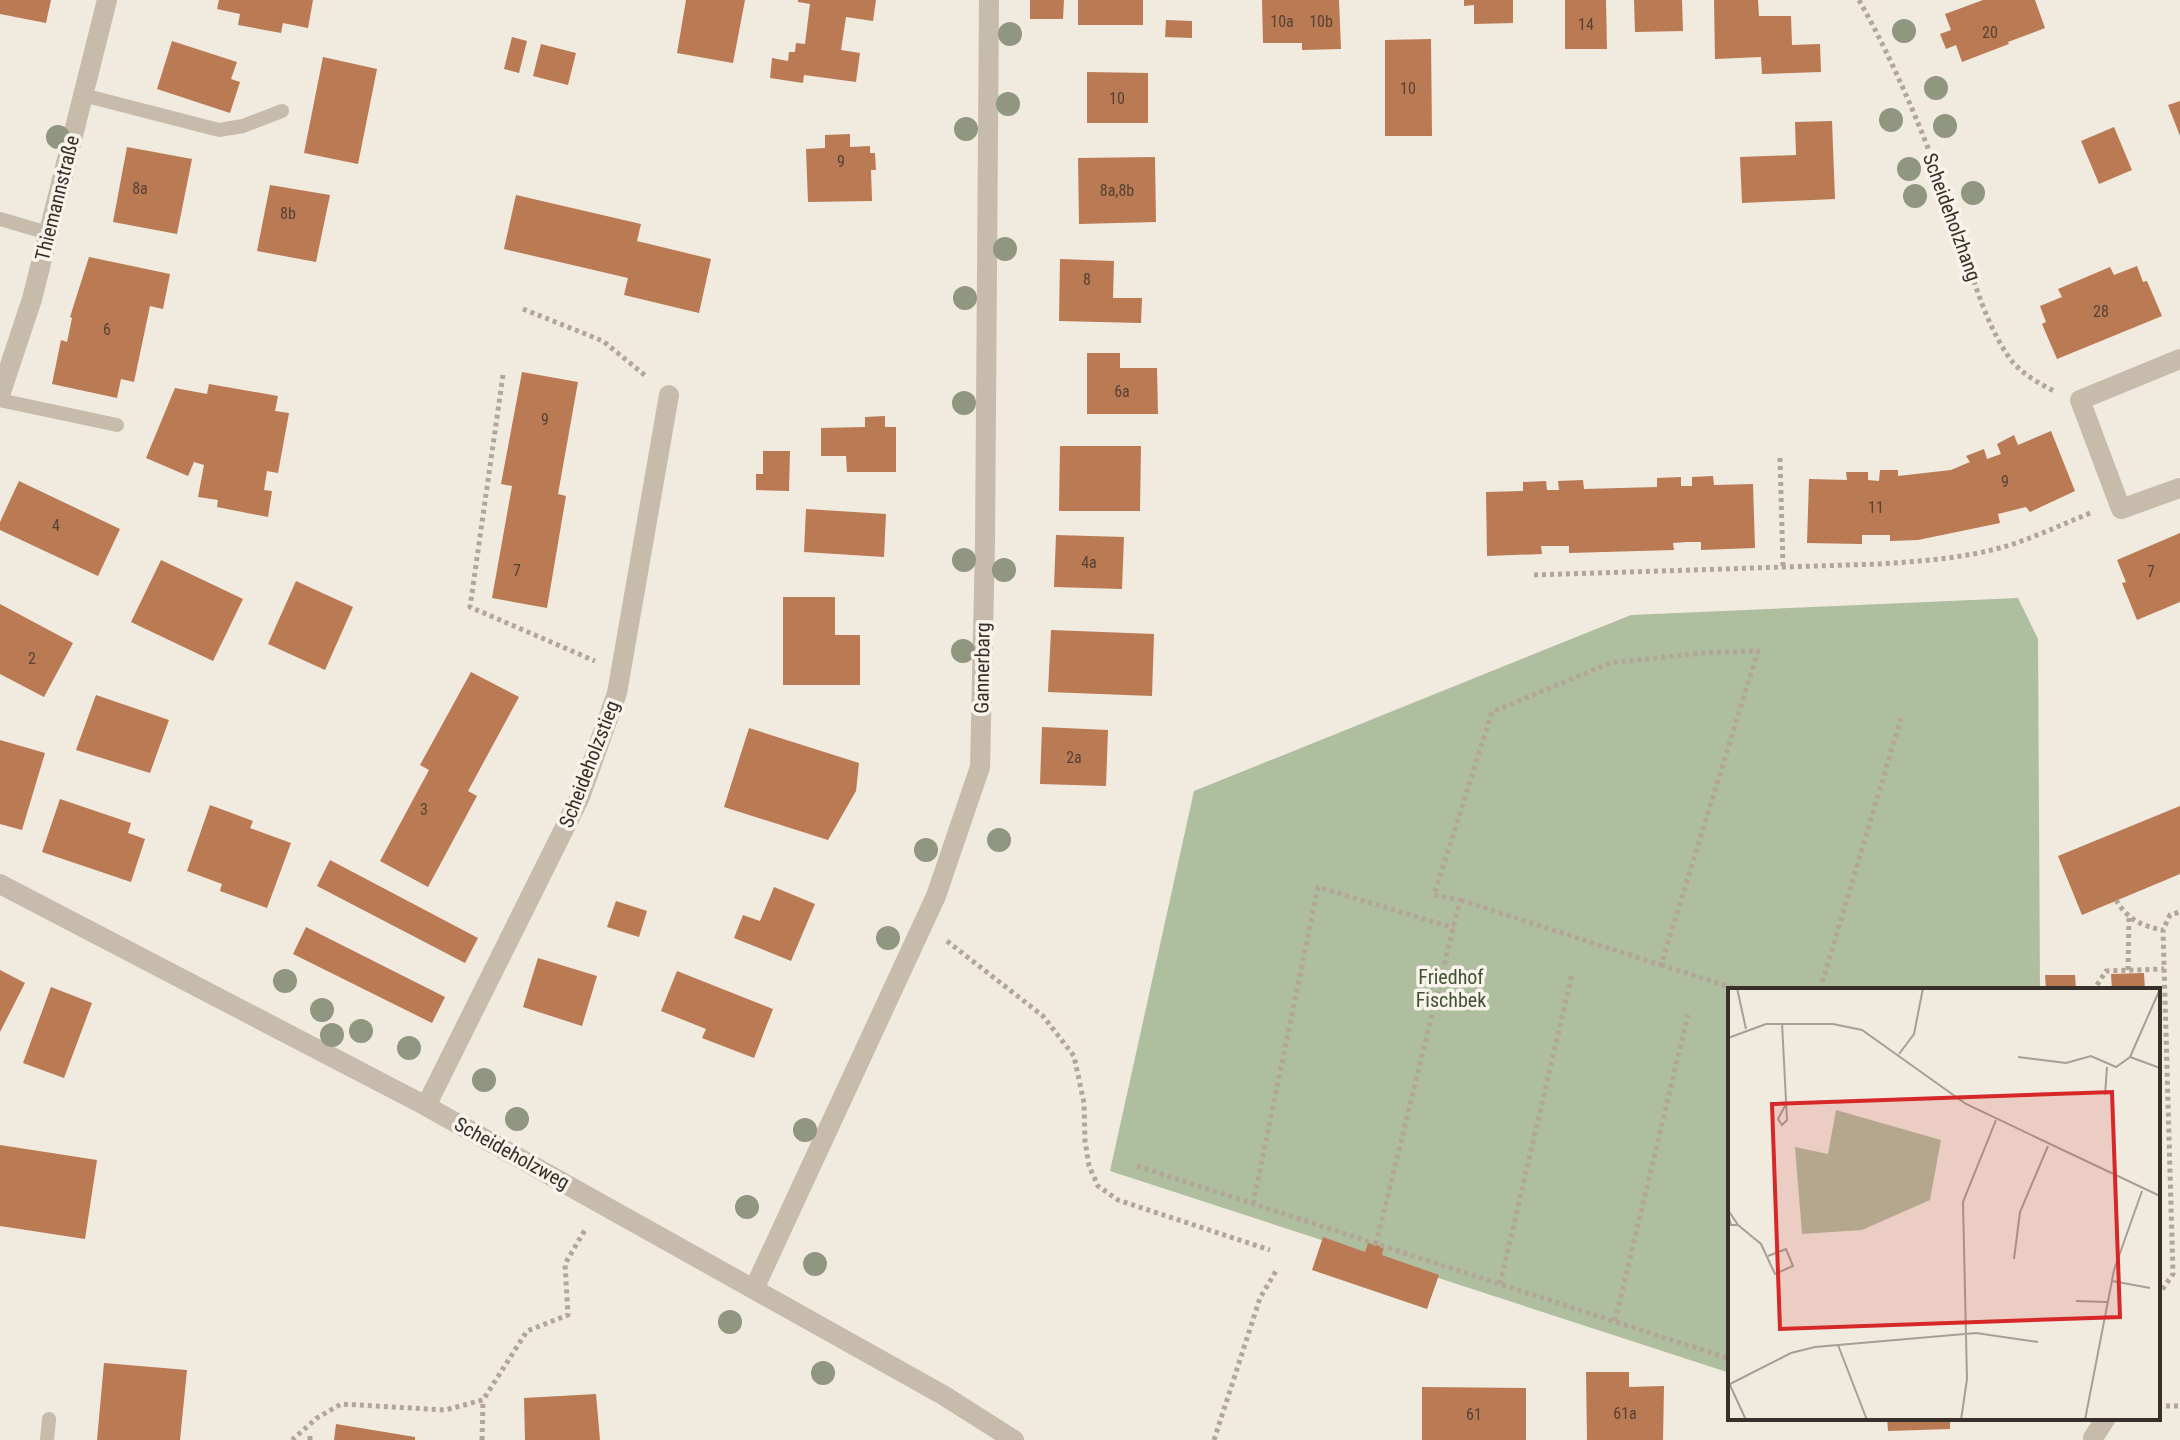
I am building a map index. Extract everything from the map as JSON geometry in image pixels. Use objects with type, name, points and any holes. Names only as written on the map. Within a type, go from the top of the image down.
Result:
[{"type":"street","name":"Thiemannstraße","points":[[0,398],[32,299],[107,0]]},
{"type":"street","name":"Gannerbarg","points":[[754,1289],[936,896],[980,767],[989,0]]},
{"type":"street","points":[[2180,359],[2080,400],[2121,509],[2180,488]]},
{"type":"street","name":"Scheideholzstieg","points":[[426,1106],[580,797],[617,693],[669,395]]},
{"type":"street","name":"Scheideholzweg","points":[[0,884],[426,1106],[943,1395],[1014,1440]]},
{"type":"lane","points":[[83,95],[219,130],[243,126],[282,111]]},
{"type":"lane","points":[[0,219],[48,233]]},
{"type":"lane","points":[[0,398],[117,425]]},
{"type":"lane","points":[[47,1440],[49,1419]]},
{"type":"path","name":"Scheideholzhang","points":[[1859,0],[1885,45],[1906,94],[1999,340],[2013,363],[2036,381],[2055,392],[2080,400]]},
{"type":"path","points":[[523,309],[603,341],[669,395]]},
{"type":"path","points":[[503,375],[470,607],[621,671]]},
{"type":"path","points":[[1780,458],[1783,567]]},
{"type":"path","points":[[1534,575],[1879,564],[1966,556],[2011,544],[2118,501]]},
{"type":"path","points":[[1661,965],[1758,651],[1702,653],[1610,663],[1492,712],[1434,895],[1460,900],[1661,965],[1734,988]]},
{"type":"path","points":[[1821,988],[1901,718]]},
{"type":"path","points":[[1253,1204],[1318,887],[1454,928]]},
{"type":"path","points":[[1376,1244],[1460,900]]},
{"type":"path","points":[[2116,900],[2129,917],[2148,927],[2163,930]]},
{"type":"path","points":[[2160,1293],[2173,1274],[2163,930],[2170,915],[2180,912]]},
{"type":"path","points":[[2128,970],[2129,917]]},
{"type":"path","points":[[922,928],[949,942],[1043,1016],[1074,1056],[1084,1103],[1089,1166],[1098,1186],[1118,1200],[1270,1250]]},
{"type":"path","points":[[2097,985],[2106,971],[2164,969]]},
{"type":"path","points":[[1500,1284],[1572,974]]},
{"type":"path","points":[[1615,1321],[1688,1015]]},
{"type":"path","points":[[2169,1139],[2180,1135]]},
{"type":"path","points":[[1137,1166],[1728,1358]]},
{"type":"path","points":[[482,1440],[483,1400],[527,1331],[568,1315],[565,1264],[601,1203]]},
{"type":"path","points":[[1214,1440],[1260,1298],[1276,1271]]},
{"type":"path","points":[[292,1440],[317,1418],[341,1404],[445,1410],[483,1400]]},
{"type":"green space","name":"Friedhof Fischbek","points":[[2018,598],[2038,639],[2040,988],[1728,988],[1728,1372],[1110,1171],[1194,791],[1631,615]]},
{"type":"building","points":[[0,0],[51,0],[46,23],[0,14]]},
{"type":"building","points":[[219,0],[313,0],[308,28],[283,23],[281,33],[238,25],[240,14],[217,9]]},
{"type":"building","points":[[686,0],[745,0],[733,63],[677,53]]},
{"type":"building","points":[[798,0],[876,0],[873,21],[846,17],[841,50],[860,53],[856,82],[804,75],[803,83],[770,78],[772,58],[788,61],[789,52],[795,52],[796,43],[805,44],[810,4]]},
{"type":"building","points":[[1030,0],[1064,0],[1063,19],[1030,19]]},
{"type":"building","points":[[1078,0],[1143,0],[1143,25],[1078,25]]},
{"type":"building","points":[[1262,0],[1339,0],[1341,49],[1302,50],[1302,43],[1263,43]]},
{"type":"building","points":[[1464,0],[1513,0],[1513,23],[1474,24],[1474,5],[1464,6]]},
{"type":"building","points":[[1565,0],[1606,0],[1607,49],[1565,49]]},
{"type":"building","points":[[1634,0],[1682,0],[1683,31],[1635,32]]},
{"type":"building","points":[[1714,0],[1758,0],[1759,16],[1791,16],[1792,45],[1820,44],[1821,72],[1762,74],[1761,57],[1715,59]]},
{"type":"building","points":[[1983,0],[2035,0],[2045,28],[1962,62],[1956,45],[1946,49],[1940,34],[1951,30],[1945,14]]},
{"type":"building","points":[[1166,20],[1192,21],[1192,38],[1165,37]]},
{"type":"building","points":[[512,37],[527,41],[519,73],[504,69]]},
{"type":"building","points":[[1431,39],[1432,136],[1385,136],[1385,40]]},
{"type":"building","points":[[172,41],[237,62],[231,79],[240,82],[230,113],[157,89]]},
{"type":"building","points":[[541,44],[576,53],[568,85],[533,76]]},
{"type":"building","points":[[323,57],[377,69],[358,164],[304,153]]},
{"type":"building","points":[[1087,72],[1148,73],[1148,123],[1087,123]]},
{"type":"building","points":[[2180,101],[2180,136],[2168,105]]},
{"type":"building","points":[[1832,121],[1835,199],[1742,203],[1740,157],[1796,155],[1795,122]]},
{"type":"building","points":[[2114,127],[2132,170],[2099,184],[2081,141]]},
{"type":"building","points":[[850,134],[850,147],[870,146],[870,153],[875,153],[876,170],[871,170],[872,201],[808,202],[806,149],[825,148],[825,135]]},
{"type":"building","points":[[127,147],[192,159],[177,234],[113,222]]},
{"type":"building","points":[[1155,157],[1156,222],[1079,224],[1078,158]]},
{"type":"building","points":[[270,185],[330,195],[316,262],[257,251]]},
{"type":"building","points":[[516,195],[641,224],[637,241],[711,259],[699,313],[624,295],[628,278],[504,249]]},
{"type":"building","points":[[89,257],[170,274],[163,309],[150,306],[134,382],[121,379],[117,398],[52,384],[61,340],[67,342],[70,317]]},
{"type":"building","points":[[1060,259],[1114,261],[1113,298],[1142,298],[1141,323],[1059,321]]},
{"type":"building","points":[[2137,266],[2162,316],[2057,359],[2042,324],[2046,322],[2040,306],[2062,297],[2058,289],[2110,267],[2114,275]]},
{"type":"building","points":[[1087,353],[1120,353],[1120,368],[1157,368],[1158,414],[1087,414]]},
{"type":"building","points":[[522,372],[578,382],[558,494],[566,496],[547,608],[492,598],[512,486],[501,484]]},
{"type":"building","points":[[209,384],[278,396],[275,411],[289,413],[278,473],[267,471],[264,490],[272,491],[268,517],[217,507],[218,500],[198,497],[204,465],[194,462],[188,476],[146,458],[175,388],[207,394]]},
{"type":"building","points":[[885,416],[885,427],[896,427],[896,472],[847,472],[846,456],[821,456],[821,428],[865,427],[865,417]]},
{"type":"building","points":[[2051,431],[2075,491],[2030,512],[2026,507],[1998,514],[2000,523],[1918,540],[1890,541],[1890,535],[1862,535],[1862,544],[1807,543],[1809,479],[1847,480],[1846,472],[1868,472],[1868,480],[1879,481],[1880,470],[1898,470],[1898,476],[1951,470],[1970,462],[1966,456],[1984,449],[1987,459],[2001,454],[1997,444],[2014,435],[2018,445]]},
{"type":"building","points":[[1060,446],[1141,446],[1140,511],[1059,511]]},
{"type":"building","points":[[763,451],[790,451],[789,491],[756,490],[756,474],[763,474]]},
{"type":"building","points":[[1713,476],[1714,485],[1753,484],[1755,548],[1701,550],[1701,542],[1687,542],[1673,543],[1674,550],[1569,553],[1569,546],[1541,546],[1542,554],[1487,556],[1486,492],[1523,491],[1523,482],[1546,481],[1547,490],[1559,490],[1558,481],[1583,480],[1584,489],[1657,487],[1657,478],[1681,477],[1681,486],[1692,486],[1692,477]]},
{"type":"building","points":[[19,481],[120,529],[98,576],[0,530],[0,522]]},
{"type":"building","points":[[806,509],[886,514],[884,557],[804,552]]},
{"type":"building","points":[[2180,533],[2180,602],[2137,620],[2122,583],[2126,582],[2117,560]]},
{"type":"building","points":[[1056,535],[1124,537],[1122,589],[1054,587]]},
{"type":"building","points":[[161,560],[243,599],[213,661],[131,622]]},
{"type":"building","points":[[296,581],[353,607],[325,670],[268,644]]},
{"type":"building","points":[[783,597],[835,597],[835,635],[860,635],[860,685],[783,685]]},
{"type":"building","points":[[0,604],[73,643],[44,697],[0,674]]},
{"type":"building","points":[[1051,630],[1154,634],[1152,696],[1048,692]]},
{"type":"building","points":[[471,672],[519,697],[468,791],[477,796],[428,887],[380,861],[429,770],[420,765]]},
{"type":"building","points":[[96,695],[169,720],[150,773],[76,750]]},
{"type":"building","points":[[1042,727],[1108,730],[1106,786],[1040,784]]},
{"type":"building","points":[[749,728],[859,763],[856,791],[828,840],[724,807]]},
{"type":"building","points":[[0,740],[45,753],[22,830],[0,824]]},
{"type":"building","points":[[60,799],[131,823],[128,833],[145,839],[131,882],[42,852]]},
{"type":"building","points":[[210,805],[253,821],[250,828],[291,843],[267,908],[220,891],[222,884],[187,871]]},
{"type":"building","points":[[2180,806],[2180,874],[2082,915],[2058,856]]},
{"type":"building","points":[[330,860],[478,938],[465,963],[317,886]]},
{"type":"building","points":[[774,887],[815,904],[791,961],[734,938],[743,915],[760,921]]},
{"type":"building","points":[[616,901],[647,911],[639,937],[607,927]]},
{"type":"building","points":[[306,927],[445,997],[432,1023],[293,954]]},
{"type":"building","points":[[538,958],[597,976],[582,1026],[523,1007]]},
{"type":"building","points":[[0,970],[25,983],[0,1032]]},
{"type":"building","points":[[677,971],[773,1009],[754,1058],[702,1038],[706,1029],[661,1011]]},
{"type":"building","points":[[2144,973],[2145,988],[2112,988],[2111,974]]},
{"type":"building","points":[[2045,975],[2075,975],[2076,988],[2046,988]]},
{"type":"building","points":[[51,987],[92,1003],[64,1078],[23,1063]]},
{"type":"building","points":[[0,1145],[97,1160],[85,1239],[0,1226]]},
{"type":"building","points":[[1323,1237],[1365,1252],[1368,1243],[1384,1247],[1382,1255],[1439,1275],[1427,1309],[1312,1270]]},
{"type":"building","points":[[104,1363],[187,1370],[180,1440],[97,1440]]},
{"type":"building","points":[[1586,1372],[1629,1372],[1629,1387],[1664,1386],[1663,1440],[1587,1440]]},
{"type":"building","points":[[1422,1387],[1526,1388],[1526,1440],[1422,1440]]},
{"type":"building","points":[[596,1394],[600,1440],[525,1440],[524,1398]]},
{"type":"building","points":[[1887,1420],[1950,1420],[1950,1429],[1888,1431]]},
{"type":"building","points":[[336,1424],[415,1437],[415,1440],[334,1440]]}]
